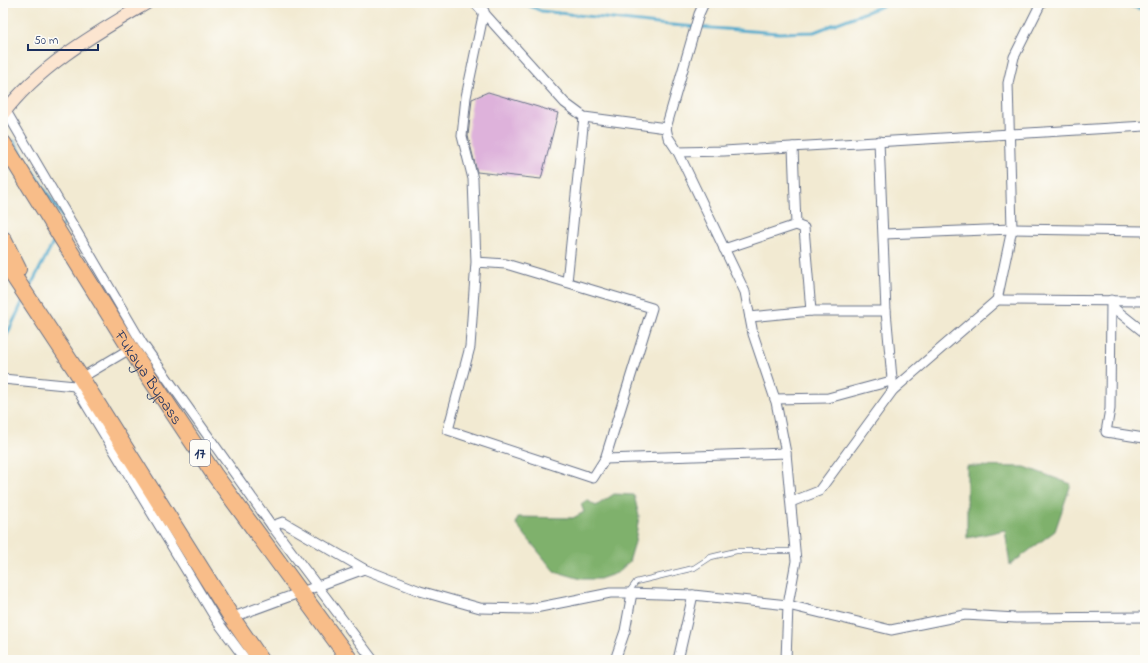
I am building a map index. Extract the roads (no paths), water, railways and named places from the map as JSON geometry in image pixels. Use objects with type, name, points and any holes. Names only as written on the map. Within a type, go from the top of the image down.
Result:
[{"type":"highway","name":"Fukaya Bypass","points":[[3,143],[58,233],[136,345],[214,474],[350,660]]},
{"type":"highway","points":[[3,239],[18,268],[24,291]]},
{"type":"highway","points":[[3,260],[24,291],[78,382],[225,619],[261,660]]},
{"type":"main road","points":[[4,111],[41,74],[83,40],[147,3]]},
{"type":"street","points":[[475,3],[484,11],[565,103],[584,117],[666,128]]},
{"type":"street","points":[[704,3],[697,21],[666,128],[668,137],[678,152],[745,292],[753,334],[775,398],[786,453],[796,561],[788,605],[786,660]]},
{"type":"street","points":[[998,300],[1012,229],[1009,76],[1014,57],[1041,3]]},
{"type":"street","points":[[476,262],[506,264],[652,308],[605,458],[593,478],[448,430],[470,347],[476,262],[473,179],[462,136],[466,97],[484,11]]},
{"type":"street","points":[[4,111],[136,345],[373,660]]},
{"type":"street","points":[[567,282],[584,117]]},
{"type":"street","points":[[678,152],[793,147],[1145,126]]},
{"type":"street","points":[[879,141],[886,311],[892,386]]},
{"type":"street","points":[[793,147],[796,225]]},
{"type":"street","points":[[724,249],[796,225],[804,228],[812,311]]},
{"type":"street","points":[[884,234],[1012,229],[1145,231]]},
{"type":"street","points":[[791,502],[819,491],[892,386],[998,300],[1145,301]]},
{"type":"street","points":[[1111,300],[1115,309],[1145,333]]},
{"type":"street","points":[[1111,300],[1110,409],[1106,432],[1144,438]]},
{"type":"street","points":[[750,317],[812,311],[886,311]]},
{"type":"street","points":[[3,378],[78,382],[136,345]]},
{"type":"street","points":[[775,398],[828,398],[892,386]]},
{"type":"street","points":[[605,458],[786,453]]},
{"type":"street","points":[[272,526],[283,522],[364,569],[420,592],[480,608],[530,609],[610,593],[630,593],[693,596],[788,605],[891,630],[965,615],[1016,618],[1145,617]]},
{"type":"street","points":[[246,660],[225,619],[364,569]]},
{"type":"street","points":[[615,660],[625,632],[630,593]]},
{"type":"street","points":[[678,660],[693,596]]},
{"type":"lane","points":[[630,593],[636,582],[694,568],[711,557],[736,551],[795,551]]},
{"type":"waterway","points":[[523,3],[541,11],[658,24],[778,33],[814,32],[890,3]]},
{"type":"waterway","points":[[1120,3],[1145,10]]},
{"type":"waterway","points":[[14,141],[65,221],[62,227]]},
{"type":"waterway","points":[[29,289],[56,237]]},
{"type":"waterway","points":[[3,343],[23,301]]}]
